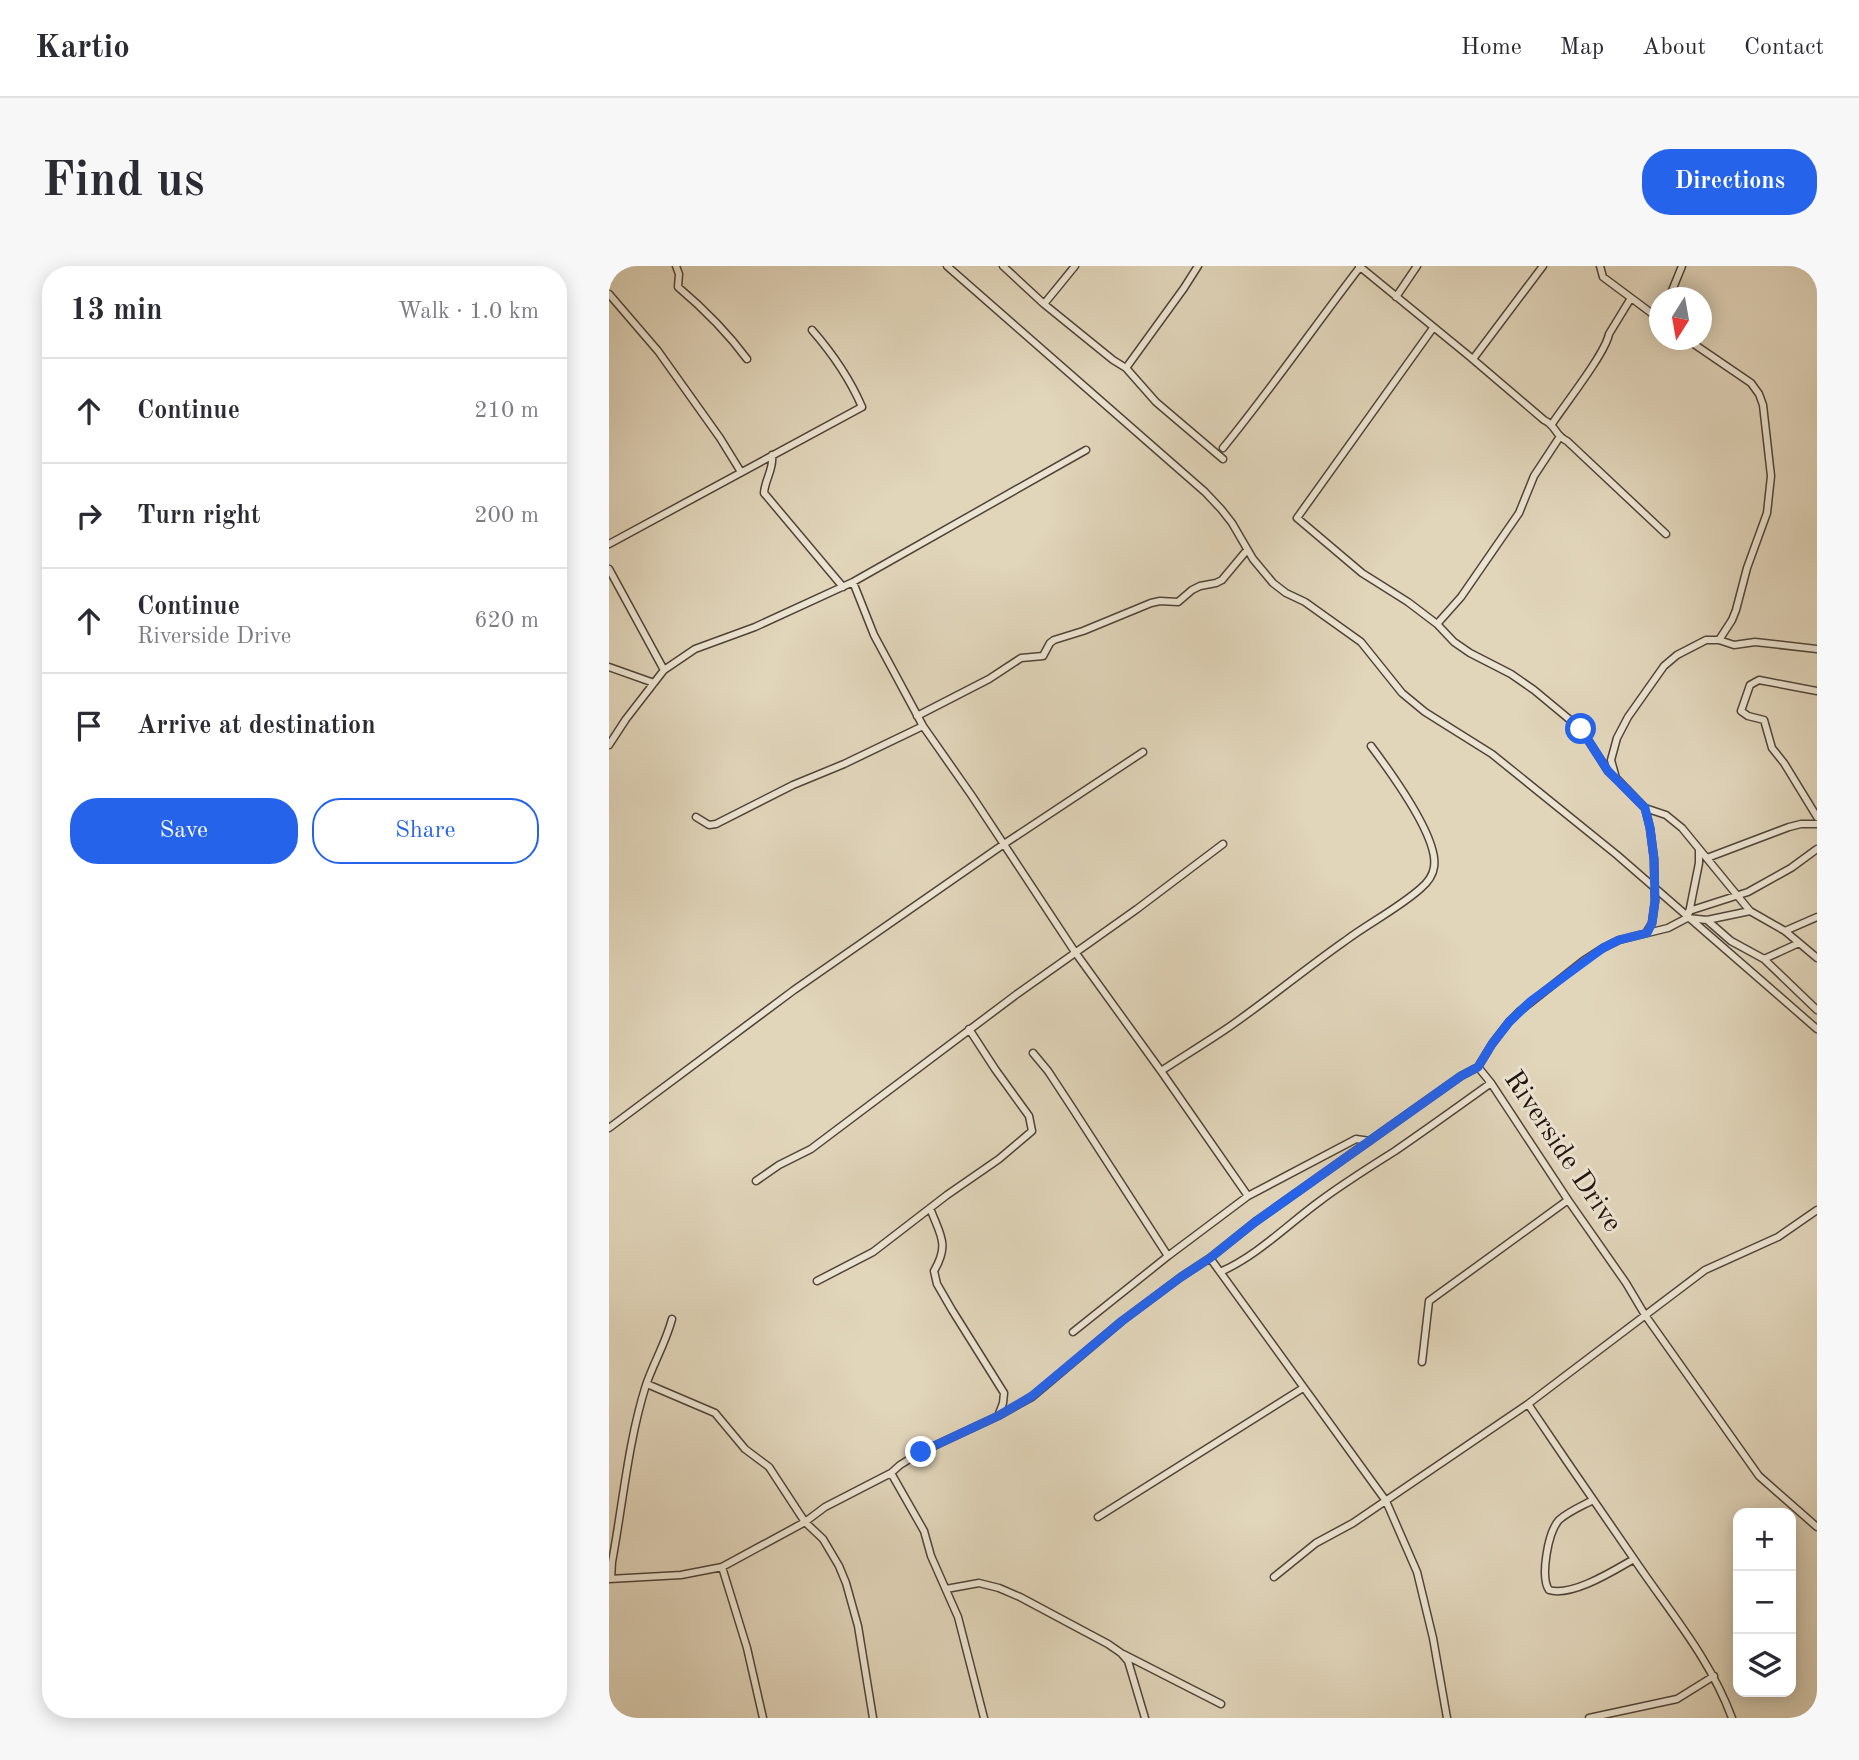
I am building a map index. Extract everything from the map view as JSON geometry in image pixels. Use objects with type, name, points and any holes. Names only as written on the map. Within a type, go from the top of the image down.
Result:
[{"type":"street","points":[[676,266],[680,274],[678,287],[734,341],[747,359]]},
{"type":"street","points":[[950,268],[961,266]]},
{"type":"street","points":[[1003,266],[1044,304],[1126,368],[1156,402],[1223,458]]},
{"type":"street","points":[[1044,304],[1075,266]]},
{"type":"street","points":[[1126,368],[1198,266]]},
{"type":"street","points":[[1223,448],[1261,402],[1360,266],[1552,424],[1559,438],[1567,441],[1665,534]]},
{"type":"street","points":[[1396,296],[1417,266]]},
{"type":"street","points":[[1473,359],[1543,266]]},
{"type":"street","points":[[1599,266],[1603,277],[1649,311]]},
{"type":"street","points":[[1673,287],[1682,266]]},
{"type":"street","points":[[950,268],[1205,492],[1221,509],[1262,572],[1273,583],[1361,642],[1402,693],[1425,712],[1492,754],[1690,915],[1817,1029]]},
{"type":"street","points":[[609,294],[658,351],[741,472]]},
{"type":"street","points":[[1552,424],[1592,366],[1631,298]]},
{"type":"street","points":[[1433,328],[1297,518],[1361,573],[1408,602],[1470,653],[1511,674],[1534,690],[1581,729],[1608,771],[1645,808],[1662,813],[1689,835],[1750,911],[1786,931],[1817,958]]},
{"type":"street","points":[[609,544],[862,407],[830,351],[812,330]]},
{"type":"street","points":[[1703,350],[1751,383],[1759,394],[1763,405],[1769,458],[1770,491],[1767,513],[1747,568],[1736,611],[1719,640]]},
{"type":"street","points":[[1437,624],[1461,597],[1519,513],[1534,476],[1559,438]]},
{"type":"street","points":[[609,745],[664,670],[695,649],[755,627],[853,582],[1086,450]]},
{"type":"street","points":[[772,455],[772,468],[764,492],[843,587]]},
{"type":"street","points":[[917,716],[989,679],[1021,659],[1043,656],[1054,640],[1151,603],[1178,602],[1200,586],[1222,580],[1247,550]]},
{"type":"street","points":[[609,569],[664,670]]},
{"type":"street","points":[[853,582],[874,635],[923,726],[1075,952],[1248,1196]]},
{"type":"street","points":[[1616,778],[1611,760],[1612,751],[1628,717],[1664,666],[1677,654],[1706,640],[1719,640],[1734,645],[1755,642],[1817,649]]},
{"type":"street","points":[[609,667],[654,683]]},
{"type":"street","points":[[1817,691],[1759,680],[1750,685],[1741,711],[1748,716],[1764,720],[1772,748],[1817,817]]},
{"type":"street","points":[[697,817],[709,825],[716,824],[793,785],[845,764],[923,726]]},
{"type":"street","points":[[1161,1071],[1230,1027],[1344,941],[1410,897],[1422,888],[1432,875],[1435,865],[1426,831],[1371,746]]},
{"type":"street","points":[[609,1128],[794,990],[1004,844],[1143,752]]},
{"type":"street","points":[[1645,808],[1650,828],[1654,886],[1654,916],[1647,933]]},
{"type":"street","points":[[1707,858],[1789,827],[1817,824]]},
{"type":"street","points":[[756,1181],[779,1165],[811,1149],[969,1029],[1223,844]]},
{"type":"street","points":[[1478,1067],[1509,1022],[1531,1001],[1603,948],[1619,940],[1668,928],[1690,915],[1778,876],[1817,849]]},
{"type":"street","points":[[1690,915],[1699,850]]},
{"type":"street","points":[[1707,920],[1750,911]]},
{"type":"street","points":[[1690,915],[1707,920],[1731,941],[1764,959],[1817,1010]]},
{"type":"street","points":[[1786,931],[1817,917]]},
{"type":"street","points":[[1764,959],[1799,943]]},
{"type":"street","points":[[817,1281],[873,1252],[999,1159],[1032,1131],[1029,1116],[969,1029]]},
{"type":"street","points":[[1033,1054],[1056,1083],[1168,1256]]},
{"type":"street","name":"Riverside Drive","points":[[610,1579],[681,1576],[722,1567],[806,1522],[825,1507],[891,1473],[921,1452],[998,1416],[1032,1396],[1122,1321],[1255,1222],[1461,1076],[1478,1067],[1626,1283],[1645,1315],[1759,1476],[1817,1527]]},
{"type":"street","points":[[1220,1272],[1251,1254],[1337,1188],[1394,1152],[1491,1083]]},
{"type":"street","points":[[1073,1332],[1248,1196],[1356,1139],[1370,1141]]},
{"type":"street","points":[[1422,1362],[1429,1301],[1568,1200]]},
{"type":"street","points":[[930,1208],[944,1244],[941,1259],[934,1271],[937,1283],[1004,1393],[998,1416]]},
{"type":"street","points":[[1274,1577],[1316,1543],[1386,1502],[1528,1404],[1705,1270],[1778,1237],[1817,1210]]},
{"type":"street","points":[[1210,1258],[1386,1502],[1417,1572],[1433,1638],[1447,1718]]},
{"type":"street","points":[[610,1579],[634,1433],[647,1384],[672,1319]]},
{"type":"street","points":[[647,1384],[715,1413],[745,1449],[768,1467],[806,1522],[823,1539],[846,1583],[858,1626],[873,1718]]},
{"type":"street","points":[[1098,1517],[1303,1388]]},
{"type":"street","points":[[1528,1404],[1693,1641],[1714,1676],[1731,1718]]},
{"type":"street","points":[[891,1473],[924,1531],[931,1556],[964,1636],[984,1718]]},
{"type":"street","points":[[1593,1500],[1557,1522],[1550,1538],[1546,1564],[1545,1584],[1549,1590],[1555,1592],[1586,1584],[1634,1559]]},
{"type":"street","points":[[722,1567],[747,1648],[762,1718]]},
{"type":"street","points":[[946,1589],[979,1583],[999,1588],[1221,1704]]},
{"type":"street","points":[[1121,1653],[1128,1661],[1145,1718]]},
{"type":"street","points":[[1132,1673],[1149,1667]]},
{"type":"street","points":[[1589,1718],[1677,1699],[1714,1676]]},
{"type":"route","points":[[921,1452],[998,1416],[1032,1396],[1122,1321],[1255,1222],[1461,1076],[1478,1067],[1509,1022],[1531,1001],[1583,961],[1619,940],[1647,933],[1654,916],[1655,901],[1654,859],[1645,808],[1608,771],[1581,729]]}]
